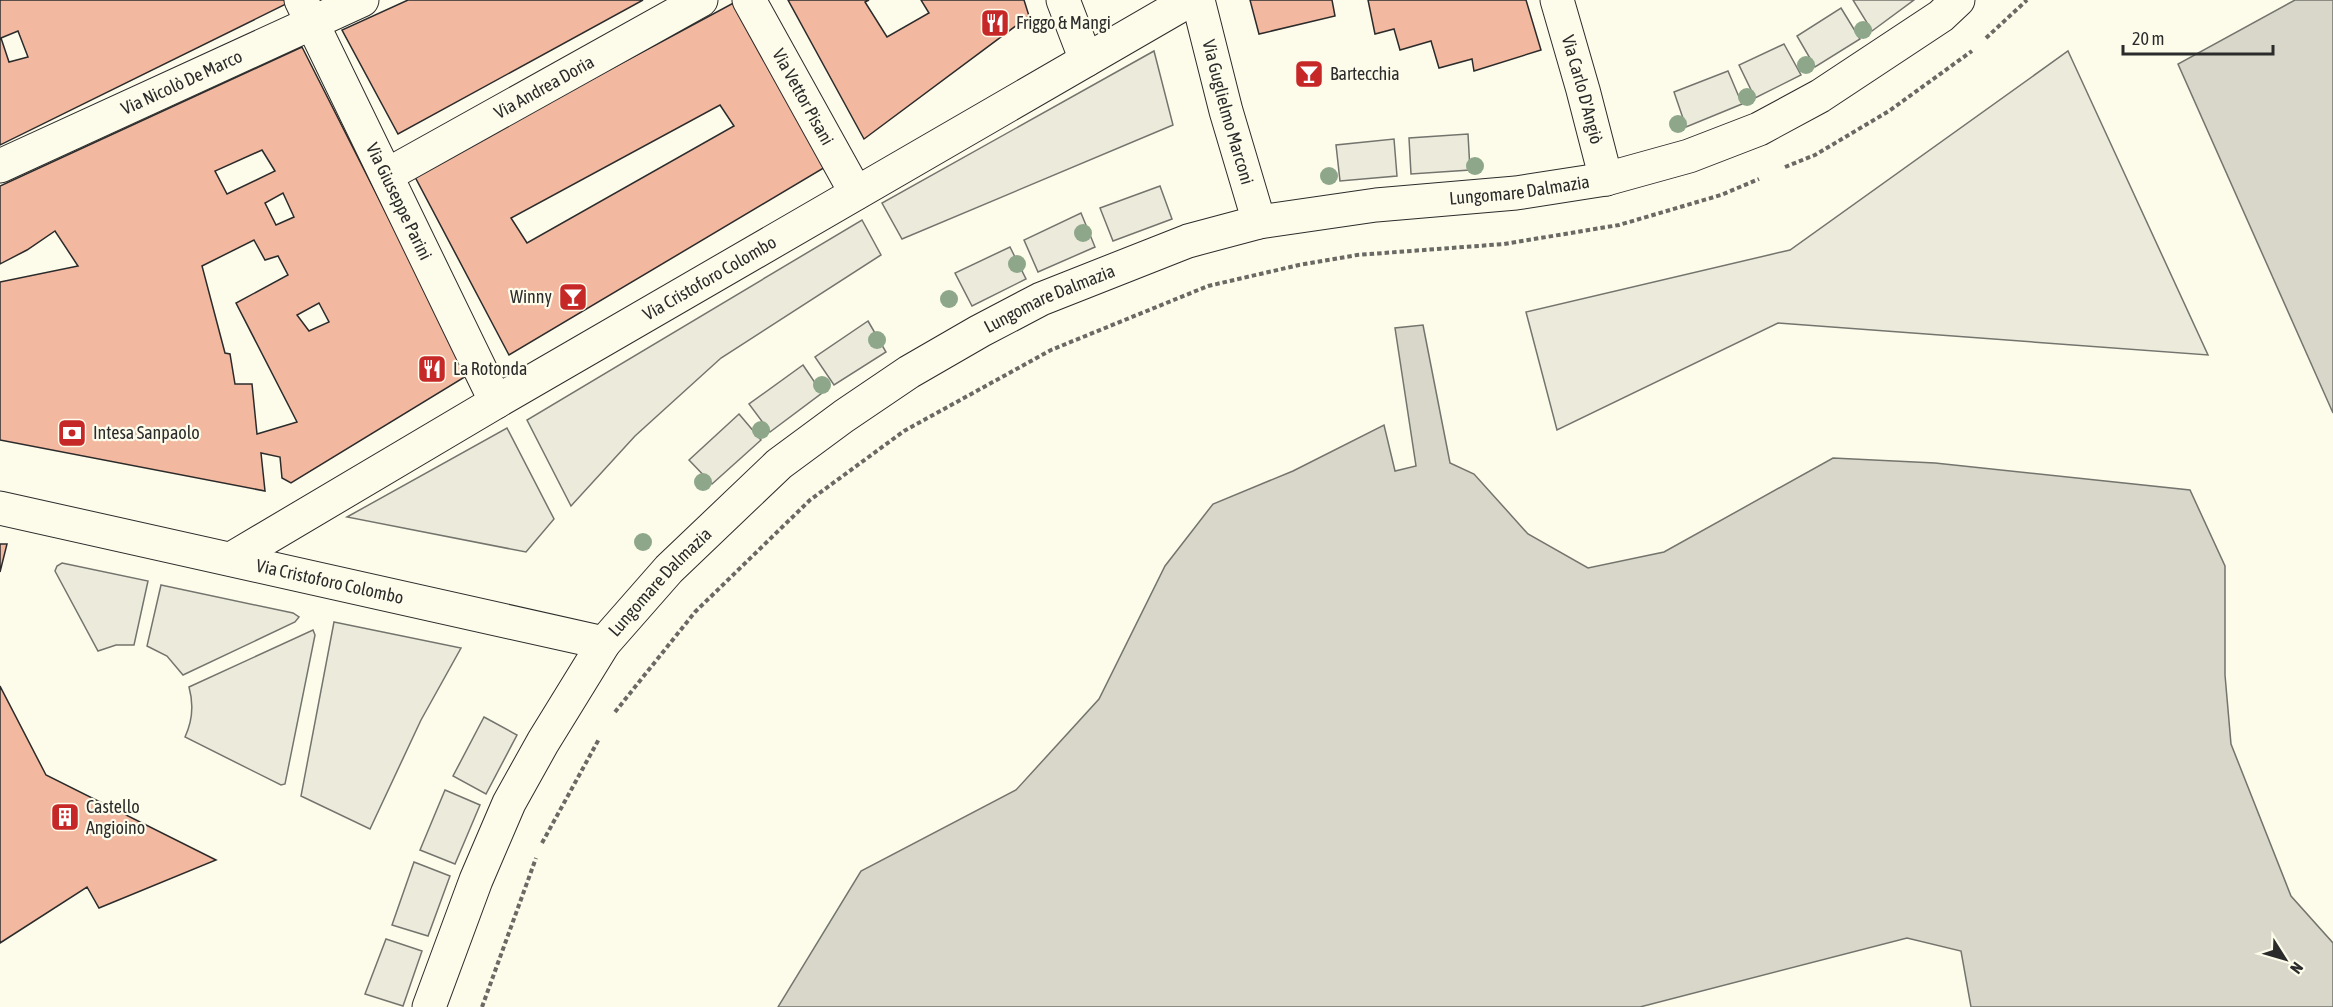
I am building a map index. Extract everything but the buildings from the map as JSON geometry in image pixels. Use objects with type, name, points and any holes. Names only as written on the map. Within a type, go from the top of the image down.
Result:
[{"type":"street","name":"Via Nicolò De Marco","points":[[0,166],[307,12],[362,0]]},
{"type":"street","name":"Via Andrea Doria","points":[[387,175],[701,0]]},
{"type":"street","name":"Via Vettor Pisani","points":[[748,0],[856,193]]},
{"type":"street","points":[[1063,0],[1086,60]]},
{"type":"street","name":"Via Cristoforo Colombo","points":[[231,559],[496,402],[1190,0]]},
{"type":"street","name":"Via Guglielmo Marconi","points":[[1198,0],[1226,111],[1259,222]]},
{"type":"street","name":"Via Carlo D'Angiò","points":[[1557,0],[1584,90],[1606,179]]},
{"type":"street","name":"Lungomare Dalmazia","points":[[429,1007],[509,803],[543,742],[604,643],[669,569],[779,464],[909,372],[980,331],[1041,300],[1188,241],[1259,222],[1376,205],[1516,194],[1606,179],[1689,156],[1759,129],[1820,96],[1941,16],[1958,0]]},
{"type":"street","name":"Via Giuseppe Parini","points":[[307,12],[496,402]]},
{"type":"street","name":"Via Cristoforo Colombo","points":[[0,508],[604,643]]},
{"type":"path","points":[[1983,40],[2027,0]]},
{"type":"path","points":[[1784,168],[1815,155],[1889,111],[1975,48]]},
{"type":"path","points":[[610,719],[695,612],[810,500],[904,431],[1051,350],[1208,286],[1299,265],[1357,255],[1504,244],[1619,225],[1722,195],[1763,177]]},
{"type":"path","points":[[482,1007],[540,847],[600,738]]},
{"type":"shaded area","points":[[1853,0],[1914,0],[1872,31]]},
{"type":"shaded area","points":[[2295,0],[2333,0],[2333,413],[2178,64]]},
{"type":"shaded area","points":[[1841,8],[1860,39],[1815,67],[1797,36]]},
{"type":"shaded area","points":[[1784,44],[1801,75],[1755,98],[1739,65]]},
{"type":"shaded area","points":[[1154,51],[1173,125],[902,239],[882,203]]},
{"type":"shaded area","points":[[2068,51],[2208,355],[1778,323],[1557,430],[1526,312],[1790,250]]},
{"type":"shaded area","points":[[1728,71],[1742,104],[1686,127],[1674,92]]},
{"type":"shaded area","points":[[1468,134],[1470,170],[1411,174],[1409,138]]},
{"type":"shaded area","points":[[1394,139],[1397,176],[1340,181],[1336,145]]},
{"type":"shaded area","points":[[1160,186],[1172,219],[1113,241],[1100,208]]},
{"type":"shaded area","points":[[1081,213],[1095,247],[1038,272],[1024,240]]},
{"type":"shaded area","points":[[862,220],[881,255],[721,358],[635,436],[571,506],[527,420]]},
{"type":"shaded area","points":[[1010,247],[1026,279],[972,306],[955,273]]},
{"type":"shaded area","points":[[868,321],[886,352],[834,385],[815,357]]},
{"type":"shaded area","points":[[1423,325],[1450,463],[1474,474],[1528,534],[1588,568],[1664,552],[1833,458],[1935,463],[2190,490],[2225,566],[2225,675],[2231,744],[2291,896],[2333,943],[2333,1007],[1971,1007],[1961,951],[1907,938],[1640,1007],[778,1007],[861,871],[1016,790],[1099,699],[1165,566],[1213,504],[1293,471],[1384,425],[1395,471],[1416,466],[1395,328]]},
{"type":"shaded area","points":[[803,365],[822,393],[770,432],[749,404]]},
{"type":"shaded area","points":[[739,414],[761,440],[712,484],[689,460]]},
{"type":"shaded area","points":[[507,428],[554,519],[526,552],[347,517]]},
{"type":"shaded area","points":[[62,563],[148,581],[134,645],[116,645],[98,651],[55,571]]},
{"type":"shaded area","points":[[161,585],[293,613],[299,617],[295,622],[183,675],[167,656],[147,646]]},
{"type":"shaded area","points":[[334,622],[461,648],[421,720],[370,829],[301,796]]},
{"type":"shaded area","points":[[313,630],[315,635],[285,784],[281,785],[185,737],[192,712],[189,687]]},
{"type":"shaded area","points":[[484,717],[517,735],[486,794],[453,776]]},
{"type":"shaded area","points":[[445,790],[480,805],[455,864],[420,850]]},
{"type":"shaded area","points":[[414,862],[450,876],[428,936],[392,925]]},
{"type":"shaded area","points":[[386,939],[422,951],[403,1006],[365,994]]},
{"type":"place","name":"Friggo & Mangi","points":[[995,23]]},
{"type":"place","name":"Bartecchia","points":[[1309,74]]},
{"type":"place","name":"Winny","points":[[573,297]]},
{"type":"place","name":"La Rotonda","points":[[432,369]]},
{"type":"place","name":"Intesa Sanpaolo","points":[[72,433]]},
{"type":"place","name":"Castello Angioino","points":[[65,817]]}]
